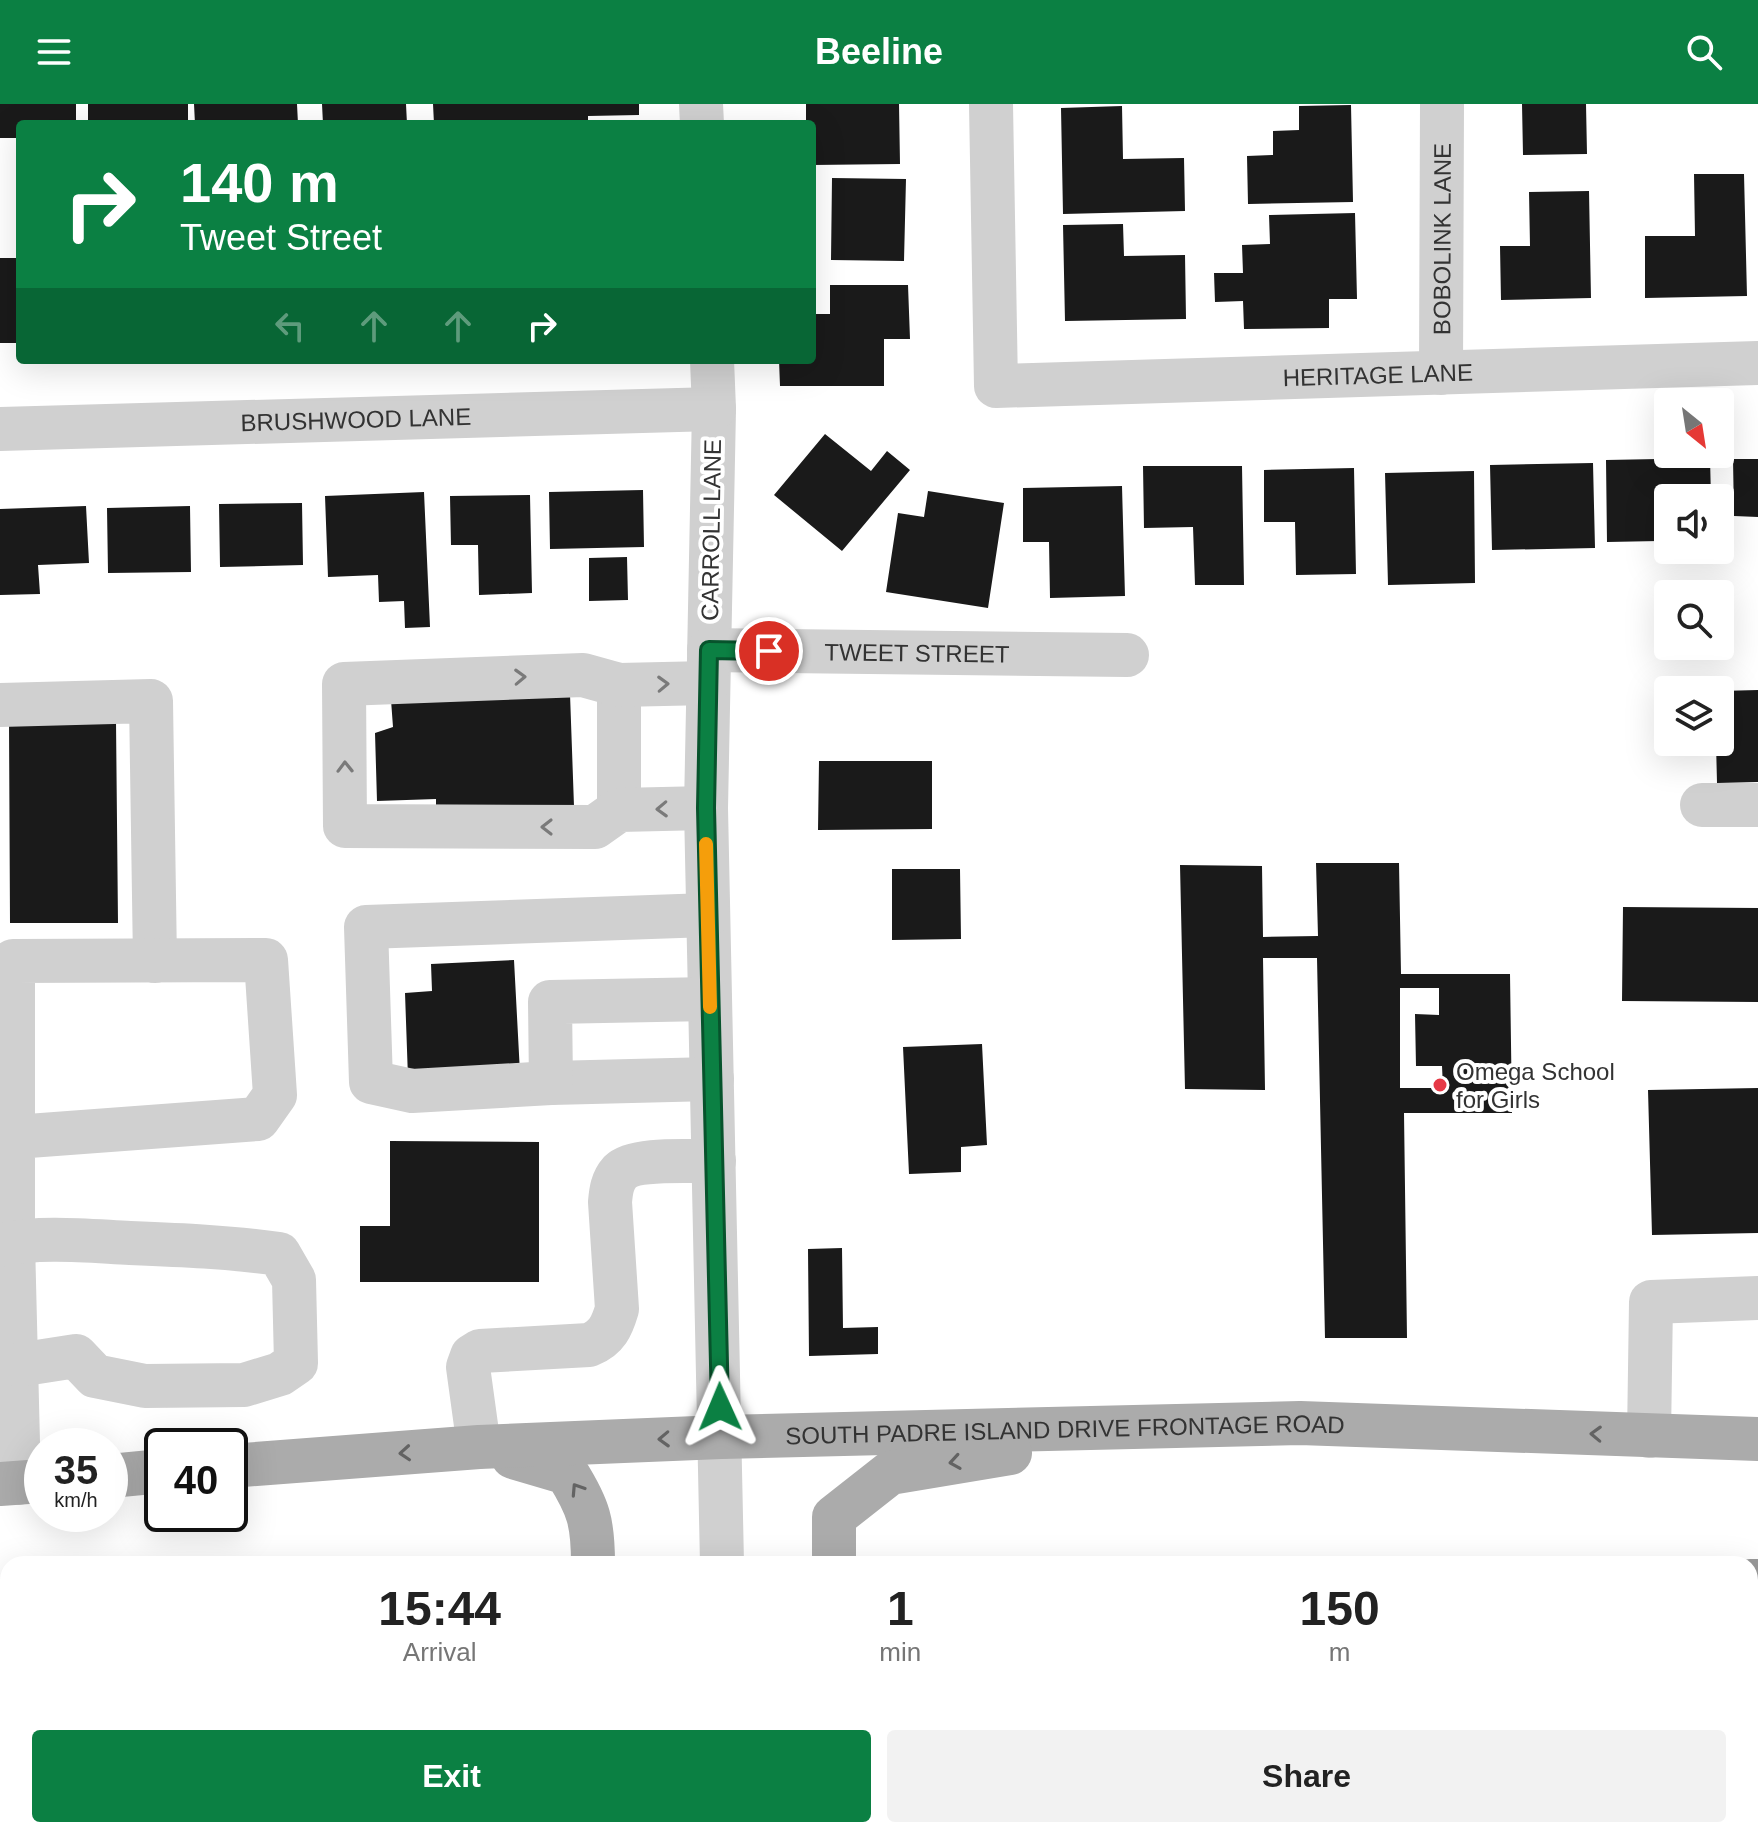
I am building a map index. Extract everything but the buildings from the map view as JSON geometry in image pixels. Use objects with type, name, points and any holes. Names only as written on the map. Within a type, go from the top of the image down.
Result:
[{"type":"main road","name":"SOUTH PADRE ISLAND DRIVE FRONTAGE ROAD","points":[[248,1465],[479,1447],[721,1437],[1300,1423],[1758,1439]]},
{"type":"main road","points":[[834,1556],[834,1517],[890,1473],[1170,1427]]},
{"type":"main road","points":[[479,1447],[567,1473],[586,1503],[593,1556]]},
{"type":"street","name":"HERITAGE LANE","points":[[991,104],[996,386],[1758,363]]},
{"type":"street","name":"BOBOLINK LANE","points":[[1441,373],[1442,104]]},
{"type":"street","name":"CARROLL LANE","points":[[712,364],[714,409],[706,808],[722,1556]]},
{"type":"street","name":"BRUSHWOOD LANE","points":[[0,429],[714,409]]},
{"type":"street","name":"TWEET STREET","points":[[619,810],[595,827],[345,826],[344,684],[583,675],[619,685],[708,666],[1127,655]]},
{"type":"street","points":[[619,685],[619,810],[706,808]]},
{"type":"street","points":[[0,705],[151,701],[155,961]]},
{"type":"street","points":[[1702,805],[1758,805]]},
{"type":"street","points":[[708,915],[366,927],[371,1082],[412,1091],[551,1083],[712,1079]]},
{"type":"street","points":[[8,1136],[258,1119],[275,1095],[266,960],[13,961],[7,981],[7,1243],[18,1365],[20,1483]]},
{"type":"street","points":[[551,1083],[550,1002],[710,999]]},
{"type":"street","points":[[479,1447],[468,1367],[472,1356],[480,1351],[589,1345],[602,1340],[612,1325],[617,1309],[610,1202],[612,1186],[620,1173],[632,1164],[714,1161]]},
{"type":"street","points":[[7,1243],[94,1241],[252,1250],[279,1254],[294,1280],[296,1363],[280,1374],[244,1385],[145,1386],[95,1376],[76,1356],[18,1365]]},
{"type":"street","points":[[1649,1436],[1651,1302],[1758,1298]]},
{"type":"slow traffic","points":[[706,844],[710,1007]]},
{"type":"place","name":"Omega School for Girls","points":[[1440,1085]]},
{"type":"route","points":[[720,1407],[706,808],[709,650],[769,651]]}]
